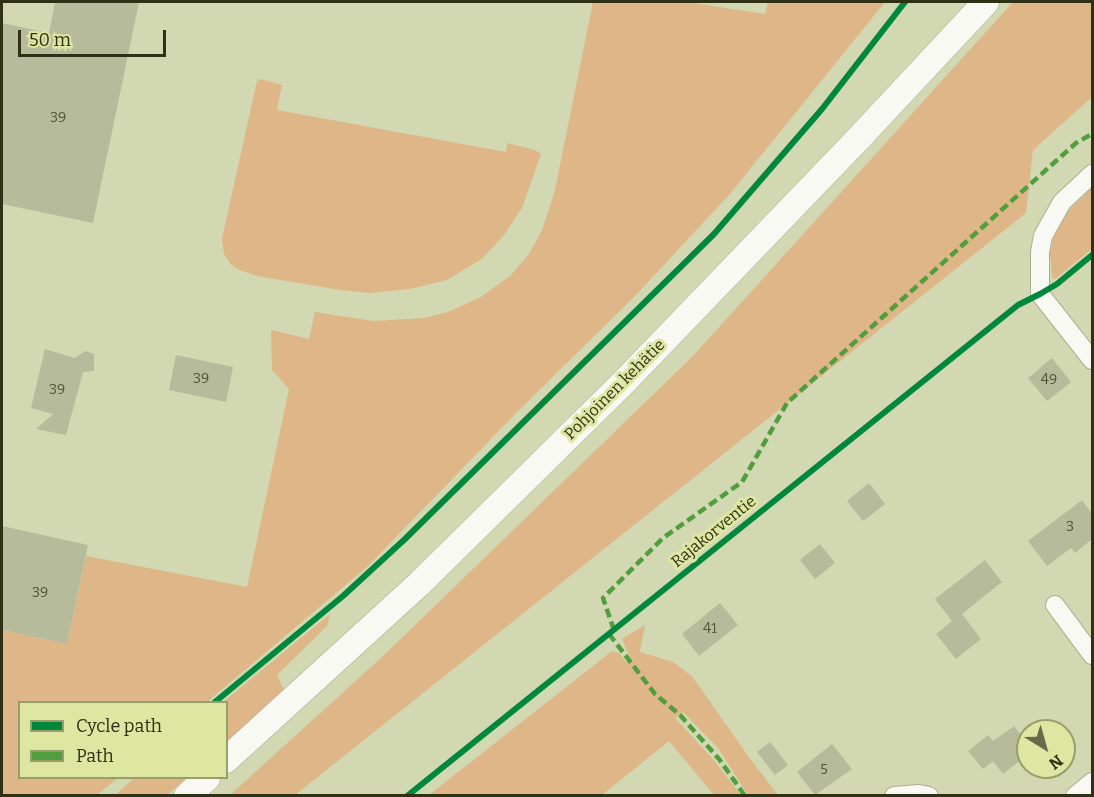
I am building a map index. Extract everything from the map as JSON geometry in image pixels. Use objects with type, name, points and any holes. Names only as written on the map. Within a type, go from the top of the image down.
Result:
[{"type":"main road","name":"Pohjoinen kehätie","points":[[228,758],[419,584],[616,390],[858,139],[986,2]]},
{"type":"main road","points":[[187,795],[205,779]]},
{"type":"street","points":[[1092,174],[1062,202],[1043,236],[1040,252],[1040,294],[1092,360]]},
{"type":"street","points":[[1055,605],[1092,655]]},
{"type":"street","points":[[1075,795],[1092,782]]},
{"type":"street","points":[[894,795],[929,795]]},
{"type":"shaded area","points":[[593,2],[687,2],[765,14],[768,2],[885,2],[729,195],[634,297],[518,411],[368,566],[208,701],[18,701],[18,779],[117,779],[97,795],[2,796],[2,630],[67,644],[86,556],[247,587],[289,389],[272,370],[271,330],[309,339],[315,312],[373,321],[424,318],[448,312],[481,297],[510,276],[529,254],[542,230],[555,190]]},
{"type":"shaded area","points":[[1013,2],[1092,2],[1092,97],[1033,150],[1026,213],[295,795],[230,795],[381,658],[693,356]]},
{"type":"shaded area","points":[[261,79],[282,85],[277,110],[506,152],[507,143],[535,150],[541,154],[522,208],[504,235],[483,258],[447,280],[410,289],[369,293],[340,290],[257,276],[240,270],[231,265],[224,254],[222,239],[257,81]]},
{"type":"shaded area","points":[[1092,187],[1092,249],[1055,279],[1052,277],[1050,253],[1054,236],[1067,212]]},
{"type":"shaded area","points":[[330,614],[327,626],[277,675],[284,691],[228,741],[228,701],[224,701]]},
{"type":"shaded area","points":[[645,625],[640,652],[673,662],[692,676],[778,795],[748,795],[718,748],[683,712],[675,718],[713,759],[741,795],[714,795],[669,741],[602,795],[429,795],[612,651],[619,653],[626,662],[631,660],[622,639]]},
{"type":"shaded area","points":[[133,779],[186,779],[167,795],[115,795]]},
{"type":"building","points":[[55,2],[139,2],[93,223],[2,204],[2,23],[49,33]]},
{"type":"building","points":[[45,349],[75,358],[85,351],[94,354],[94,371],[83,372],[66,435],[36,429],[53,414],[31,408]]},
{"type":"building","points":[[176,355],[233,367],[226,402],[169,390]]},
{"type":"building","points":[[1052,358],[1071,382],[1047,401],[1028,378]]},
{"type":"building","points":[[869,483],[885,504],[863,521],[847,501]]},
{"type":"building","points":[[1082,500],[1092,514],[1092,539],[1075,553],[1071,548],[1047,566],[1028,541]]},
{"type":"building","points":[[2,526],[88,545],[67,644],[2,630]]},
{"type":"building","points":[[820,544],[835,563],[815,579],[800,560]]},
{"type":"building","points":[[985,560],[1002,582],[962,614],[981,639],[956,659],[936,634],[952,621],[935,599]]},
{"type":"building","points":[[720,603],[738,625],[699,656],[682,634]]},
{"type":"building","points":[[1014,726],[1016,729],[1016,764],[1003,774],[993,761],[983,769],[968,751],[988,735],[993,741]]},
{"type":"building","points":[[770,742],[788,765],[775,775],[757,752]]},
{"type":"building","points":[[832,744],[852,769],[815,795],[797,772]]},
{"type":"marked path","points":[[614,630],[603,598],[663,538],[742,482],[787,403],[1076,143],[1092,134]]},
{"type":"marked path","points":[[609,634],[655,694],[680,715],[719,759],[745,796]]},
{"type":"cycle path","points":[[216,701],[343,596],[405,539],[714,234],[822,109],[905,2]]},
{"type":"cycle path","name":"Rajakorventie","points":[[407,796],[1018,305],[1057,284],[1092,255]]}]
